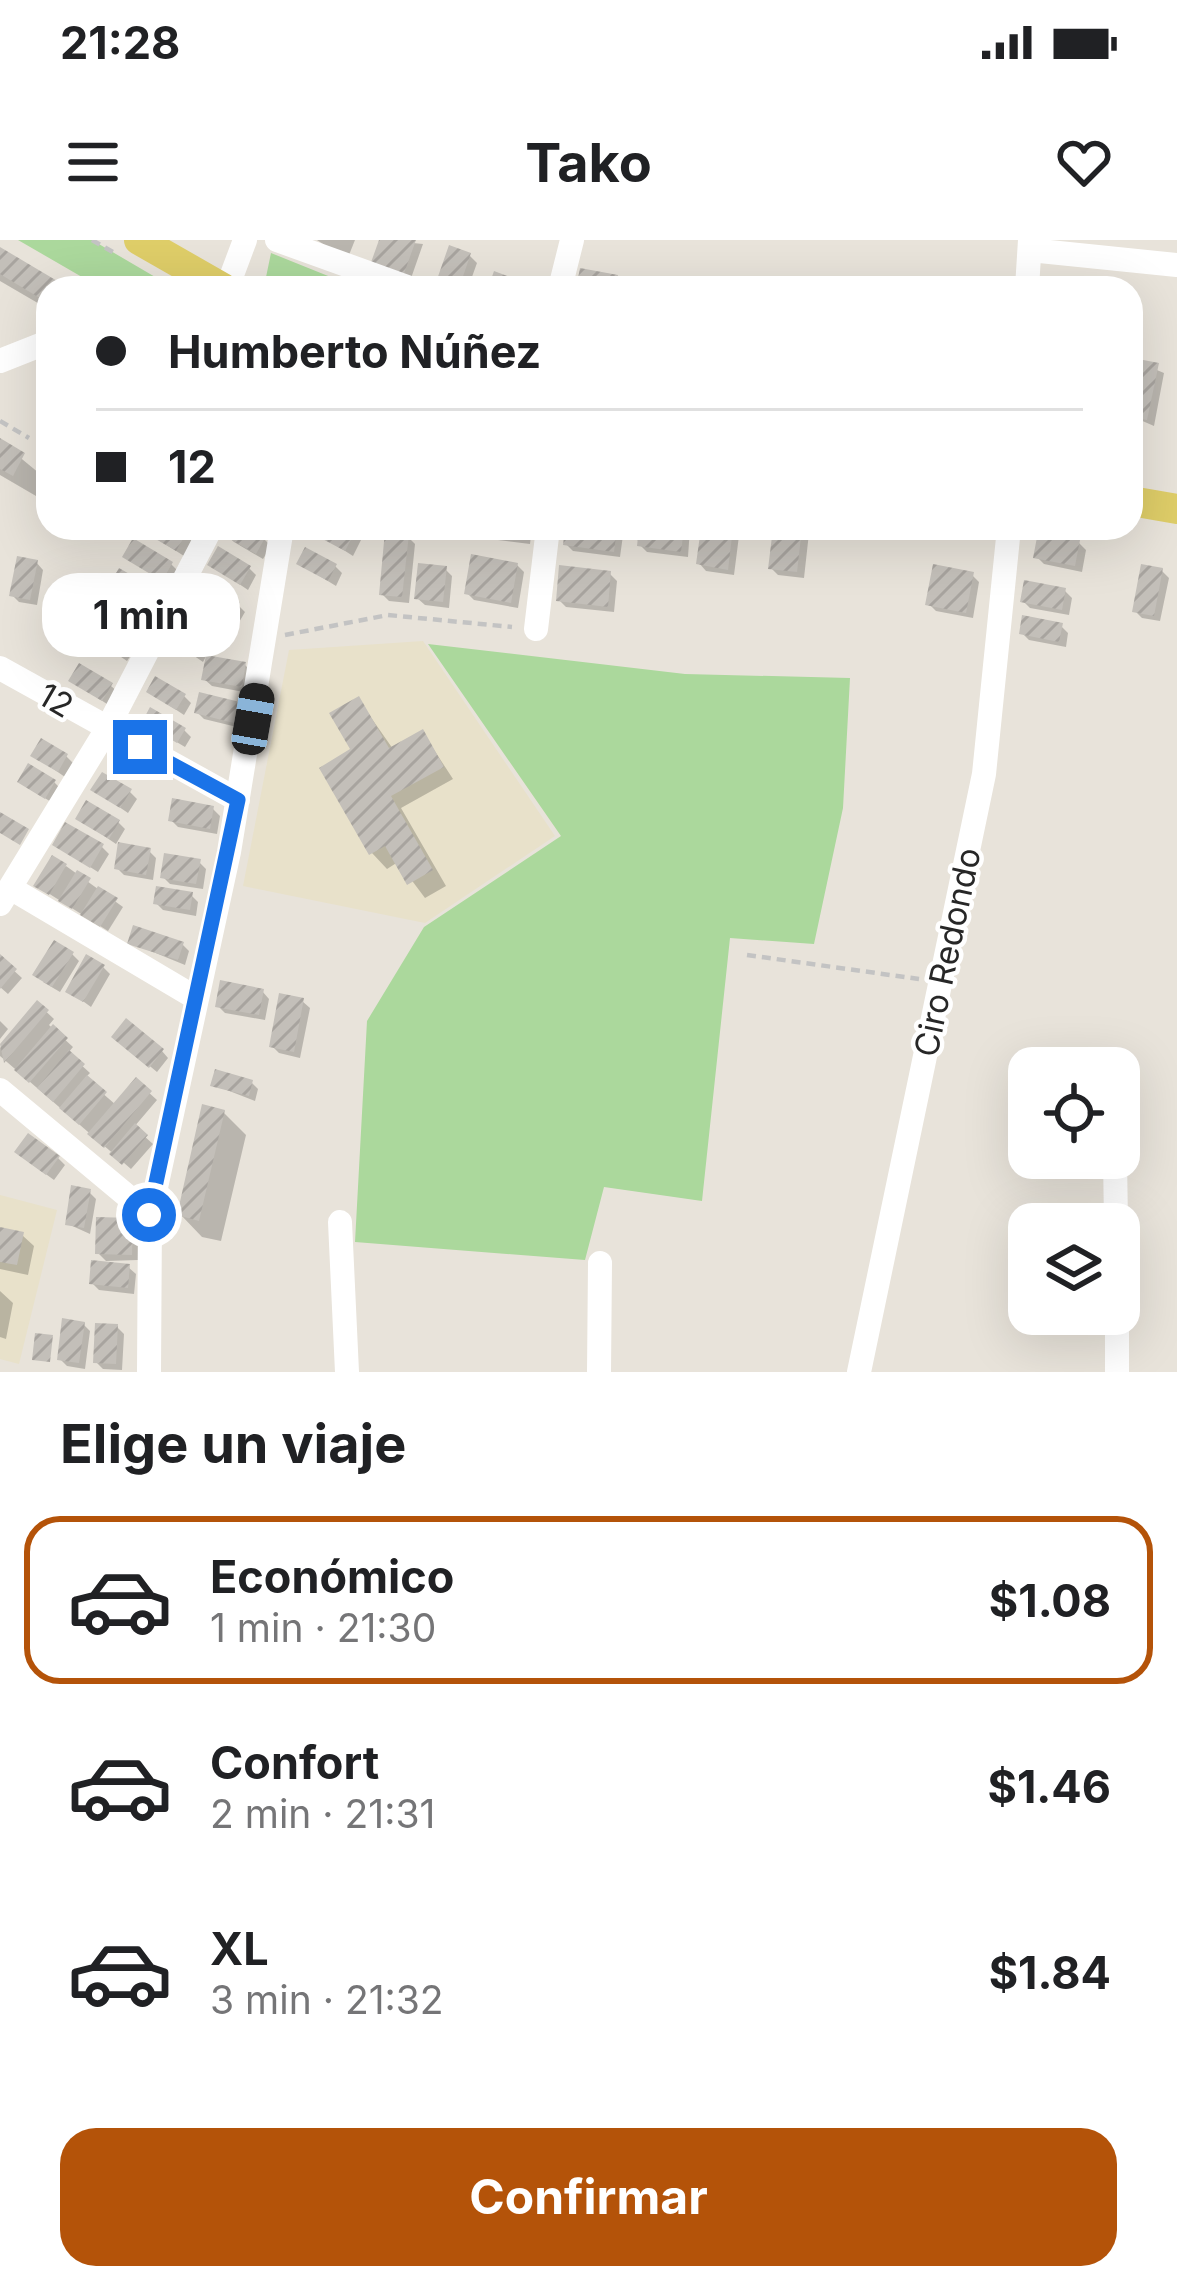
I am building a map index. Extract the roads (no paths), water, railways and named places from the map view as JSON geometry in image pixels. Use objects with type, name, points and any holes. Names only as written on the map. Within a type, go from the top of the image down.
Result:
[{"type":"main road","points":[[139,240],[179,276]]},
{"type":"main road","points":[[1143,503],[1177,509]]},
{"type":"street","points":[[230,276],[245,240]]},
{"type":"street","points":[[278,240],[377,276]]},
{"type":"street","points":[[563,276],[572,240]]},
{"type":"street","points":[[1028,276],[1030,245],[1177,265]]},
{"type":"street","points":[[0,362],[36,347]]},
{"type":"street","points":[[196,998],[6,896],[107,729],[205,540]]},
{"type":"street","points":[[149,1372],[149,1215],[238,800],[280,540]]},
{"type":"street","points":[[536,629],[547,540]]},
{"type":"street","name":"Ciro Redondo","points":[[860,1372],[984,774],[1009,540]]},
{"type":"street","name":"12","points":[[0,668],[238,800]]},
{"type":"street","points":[[0,1090],[149,1215]]},
{"type":"street","points":[[340,1222],[347,1372]]},
{"type":"street","points":[[599,1372],[600,1263]]},
{"type":"street","points":[[1117,1335],[1117,1372]]}]
